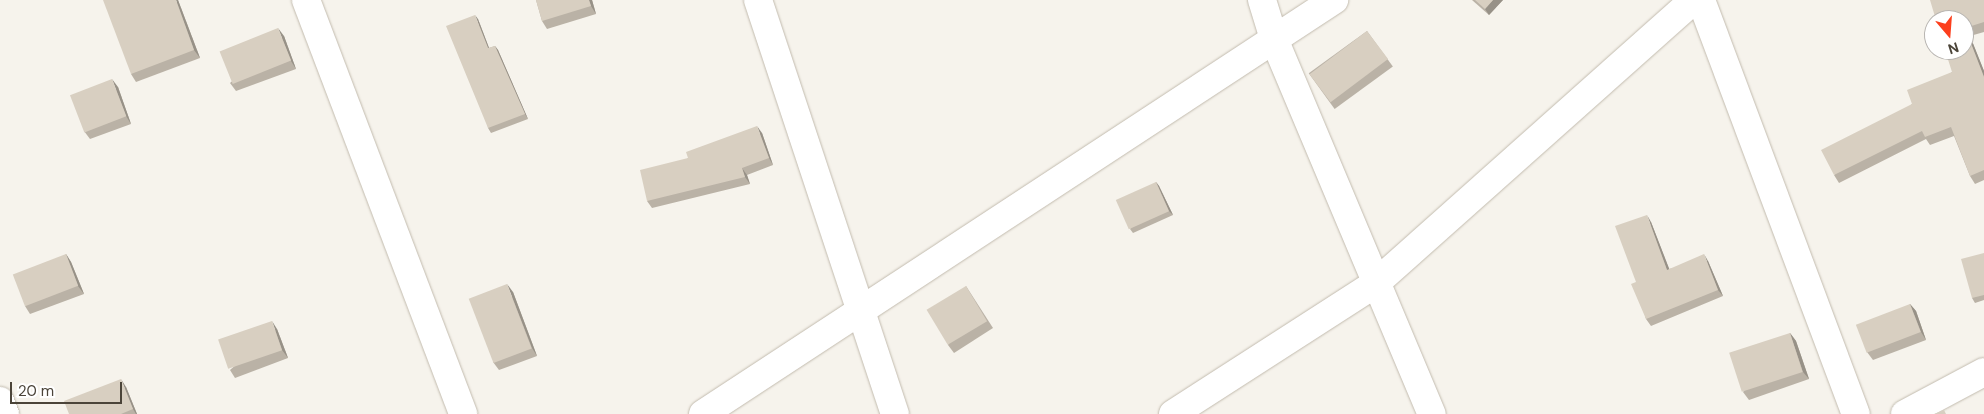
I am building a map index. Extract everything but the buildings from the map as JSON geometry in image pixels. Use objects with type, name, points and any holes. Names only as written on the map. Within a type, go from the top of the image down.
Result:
[{"type":"street","points":[[306,0],[463,414]]},
{"type":"street","points":[[758,0],[859,310],[895,414]]},
{"type":"street","points":[[1262,0],[1274,39],[1432,414]]},
{"type":"street","points":[[703,414],[1334,0]]},
{"type":"street","points":[[1173,414],[1376,283],[1694,0]]},
{"type":"street","points":[[1701,0],[1856,414]]},
{"type":"street","points":[[1906,414],[1984,372]]},
{"type":"street","points":[[0,402],[5,414]]}]
